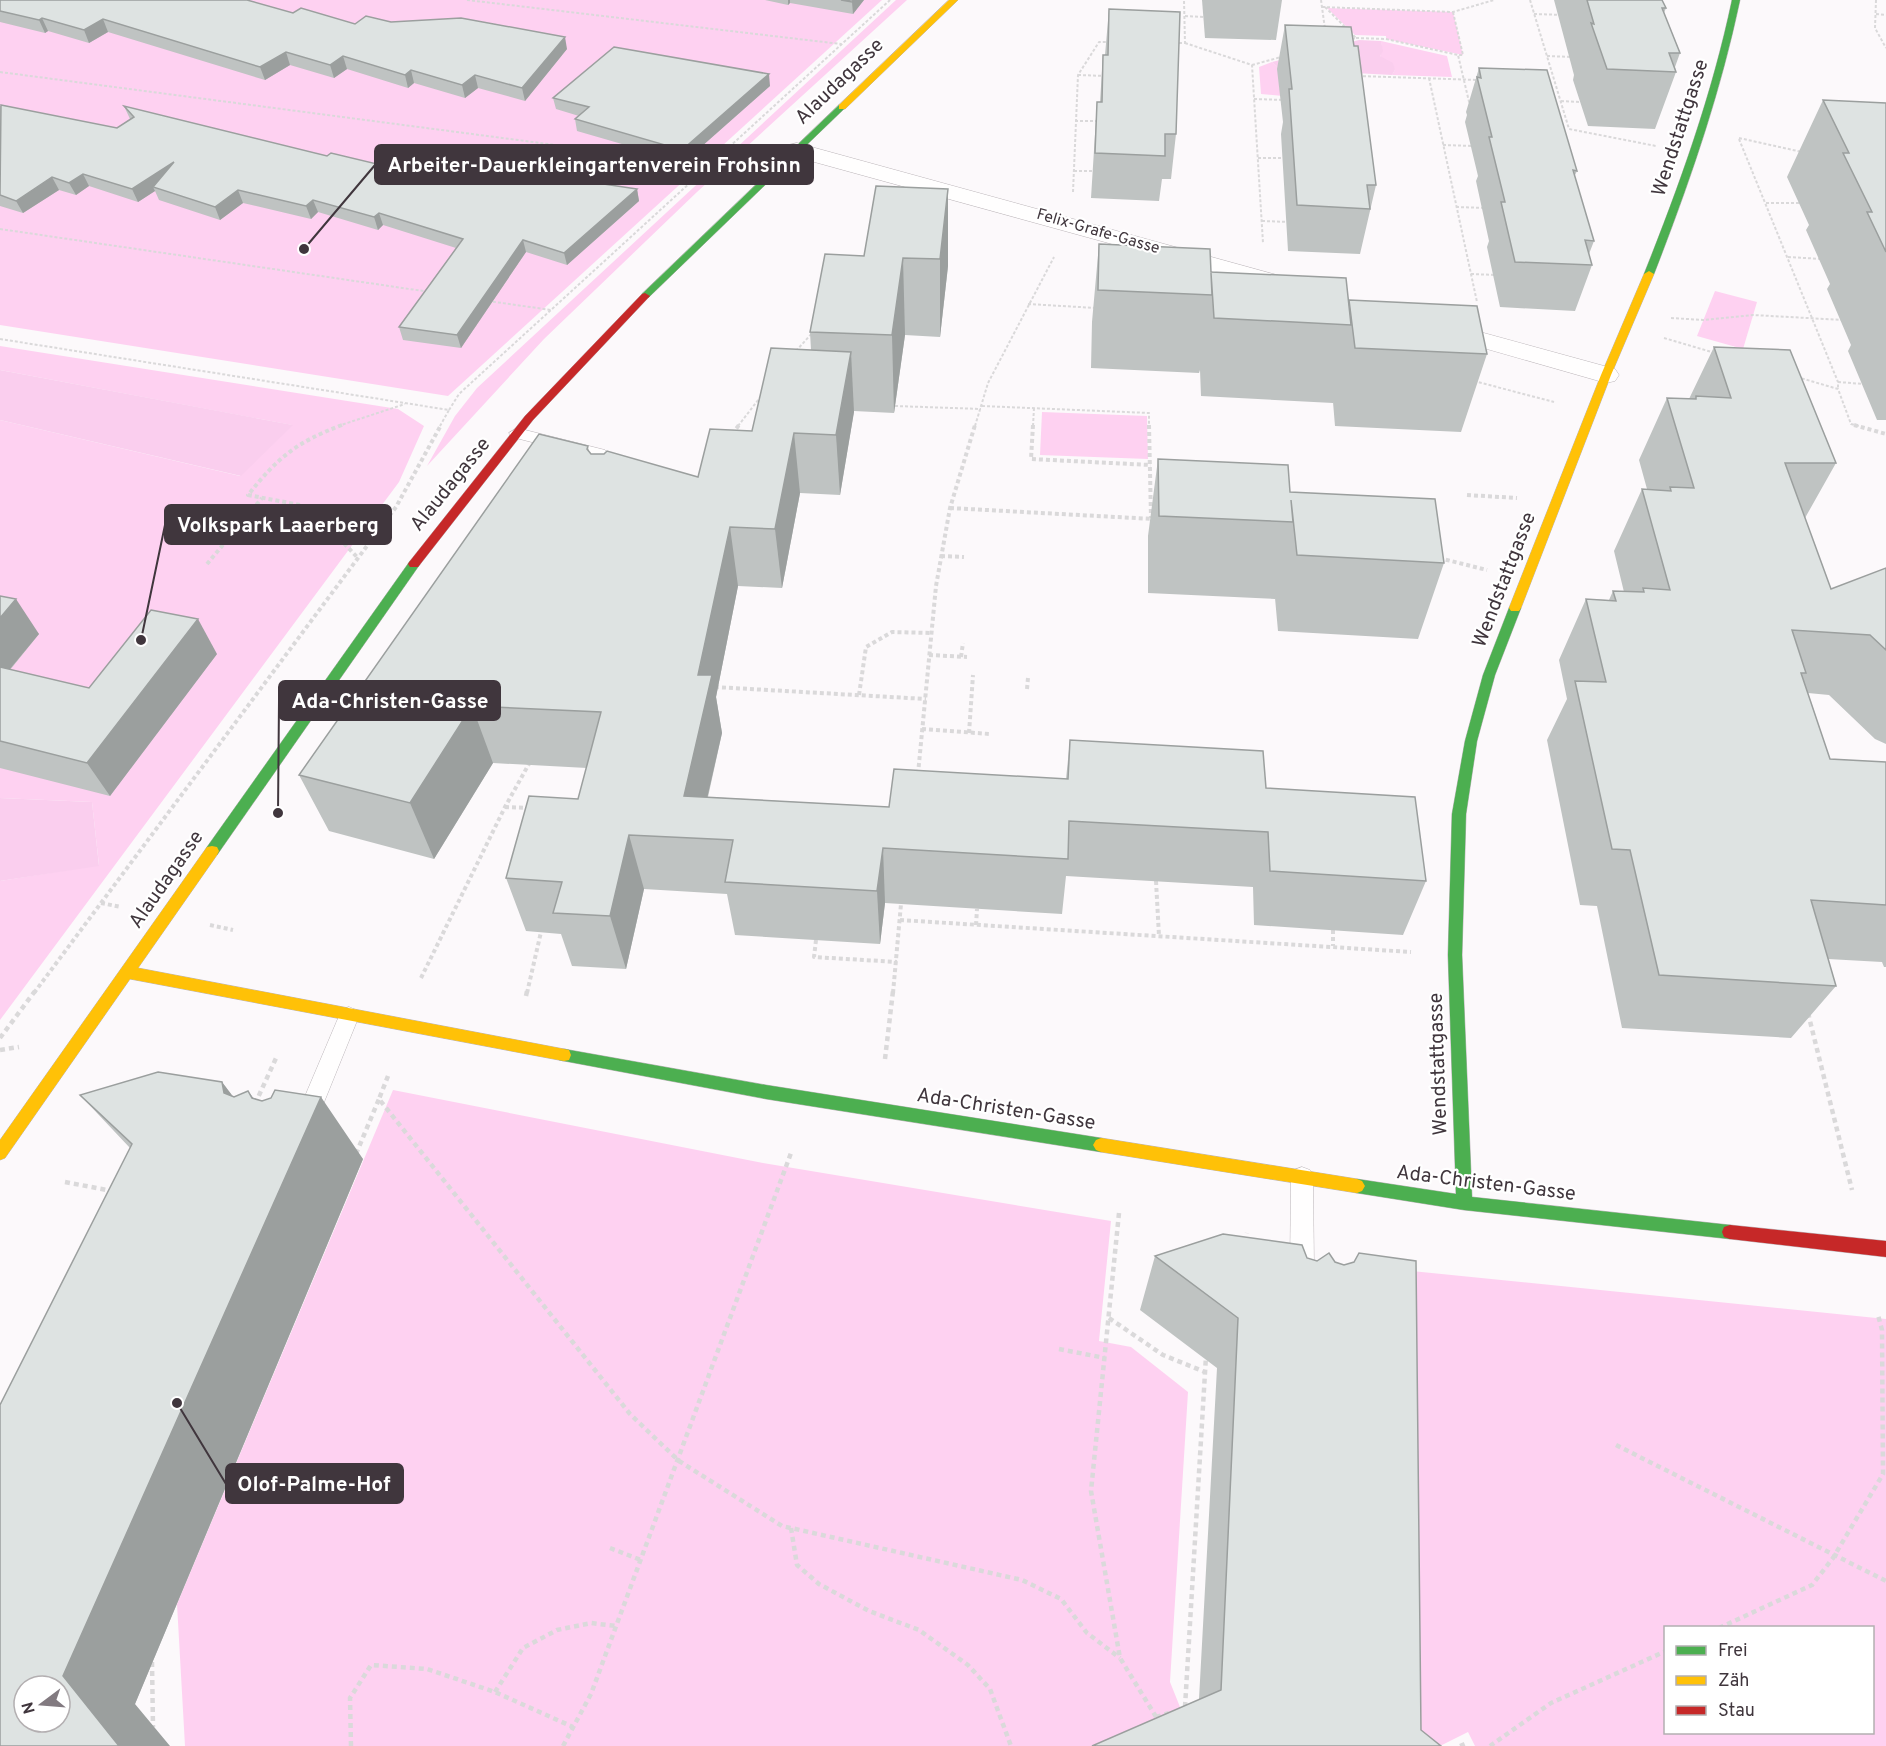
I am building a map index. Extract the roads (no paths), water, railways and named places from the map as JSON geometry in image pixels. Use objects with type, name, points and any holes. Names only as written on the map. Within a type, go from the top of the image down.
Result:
[{"type":"street","name":"Alaudagasse","points":[[0,1153],[398,585],[518,433],[605,336],[954,0]]},
{"type":"street","name":"Wendstattgasse","points":[[1464,1203],[1455,955],[1460,814],[1470,741],[1489,675],[1591,412],[1629,327],[1703,130],[1730,40],[1736,0]]},
{"type":"street","name":"Felix-Grafe-Gasse","points":[[797,150],[1309,291]]},
{"type":"street","points":[[1423,324],[1606,375]]},
{"type":"street","name":"Ada-Christen-Gasse","points":[[126,972],[349,1016],[766,1092],[1464,1203],[1886,1249]]},
{"type":"lane","points":[[518,433],[599,454],[619,475],[618,486]]},
{"type":"lane","points":[[299,1138],[349,1016]]},
{"type":"lane","points":[[1301,1287],[1302,1177]]},
{"type":"place","name":"Arbeiter-Dauerkleingartenverein Frohsinn","points":[[304,249]]},
{"type":"place","name":"Volkspark Laaerberg","points":[[141,640]]},
{"type":"place","name":"Ada-Christen-Gasse","points":[[278,813]]},
{"type":"place","name":"Olof-Palme-Hof","points":[[177,1403]]}]
